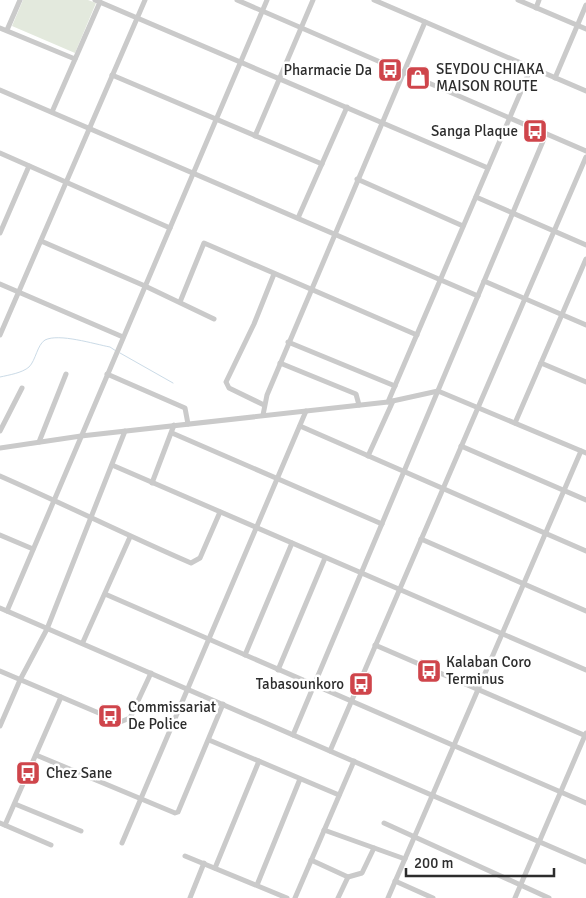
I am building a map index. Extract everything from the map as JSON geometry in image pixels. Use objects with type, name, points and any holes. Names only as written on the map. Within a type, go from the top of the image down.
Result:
[{"type":"street","points":[[6,30],[20,0]]},
{"type":"street","points":[[0,335],[145,0]]},
{"type":"street","points":[[236,0],[586,151]]},
{"type":"street","points":[[7,611],[267,0]]},
{"type":"street","points":[[255,136],[313,0]]},
{"type":"street","points":[[374,0],[586,91]]},
{"type":"street","points":[[518,0],[586,29]]},
{"type":"street","points":[[536,8],[539,0]]},
{"type":"street","points":[[52,112],[98,1],[488,168]]},
{"type":"street","points":[[555,78],[586,5]]},
{"type":"street","points":[[263,415],[264,404],[288,342],[382,122],[405,73],[425,22]]},
{"type":"street","points":[[0,28],[75,60]]},
{"type":"street","points":[[368,456],[391,401],[395,386],[531,68]]},
{"type":"street","points":[[112,75],[322,164]]},
{"type":"street","points":[[0,90],[478,296]]},
{"type":"street","points":[[298,218],[346,107]]},
{"type":"street","points":[[293,735],[546,134]]},
{"type":"street","points":[[0,153],[170,228]]},
{"type":"street","points":[[330,751],[586,157]]},
{"type":"street","points":[[0,233],[30,166]]},
{"type":"street","points":[[358,178],[463,226]]},
{"type":"street","points":[[476,197],[586,245]]},
{"type":"street","points":[[41,241],[145,286],[214,319]]},
{"type":"street","points":[[180,302],[204,243],[310,290],[417,334]]},
{"type":"street","points":[[515,423],[584,269],[586,259]]},
{"type":"street","points":[[264,404],[229,388],[226,382],[254,324],[274,274]]},
{"type":"street","points":[[484,282],[586,325]]},
{"type":"street","points":[[0,284],[123,337]]},
{"type":"street","points":[[288,342],[395,386]]},
{"type":"street","points":[[280,363],[356,394],[359,405]]},
{"type":"street","points":[[541,363],[586,382]]},
{"type":"street","points":[[39,442],[66,374]]},
{"type":"street","points":[[107,374],[185,408],[188,424]]},
{"type":"street","points":[[0,431],[22,388]]},
{"type":"street","points":[[0,448],[81,436],[391,401],[438,391],[583,452],[564,491],[388,898]]},
{"type":"street","points":[[122,843],[306,411]]},
{"type":"street","points":[[152,482],[174,425]]},
{"type":"street","points":[[300,426],[586,551]]},
{"type":"street","points":[[0,726],[20,680],[47,629],[125,431]]},
{"type":"street","points":[[172,433],[382,524]]},
{"type":"street","points":[[461,446],[586,500]]},
{"type":"street","points":[[112,465],[586,670]]},
{"type":"street","points":[[0,476],[92,516],[130,537],[194,562],[200,558],[220,512]]},
{"type":"street","points":[[0,535],[33,549]]},
{"type":"street","points":[[83,642],[130,537]]},
{"type":"street","points":[[421,539],[586,611]]},
{"type":"street","points":[[245,655],[292,543]]},
{"type":"street","points":[[278,670],[325,558]]},
{"type":"street","points":[[105,594],[454,747],[586,802]]},
{"type":"street","points":[[0,608],[47,629],[83,642],[431,796],[586,862]]},
{"type":"street","points":[[376,645],[586,734],[515,898]]},
{"type":"street","points":[[0,671],[120,722],[130,718],[151,673]]},
{"type":"street","points":[[50,845],[3,824],[15,804],[61,697]]},
{"type":"street","points":[[36,755],[172,813],[178,812],[223,704]]},
{"type":"street","points":[[209,740],[339,795]]},
{"type":"street","points":[[215,868],[260,761]]},
{"type":"street","points":[[295,898],[354,761]]},
{"type":"street","points":[[256,885],[300,779]]},
{"type":"street","points":[[15,804],[81,832]]},
{"type":"street","points":[[384,824],[549,898]]},
{"type":"street","points":[[324,830],[405,859]]},
{"type":"street","points":[[311,860],[348,877],[362,873],[374,848]]},
{"type":"street","points":[[185,856],[285,898]]},
{"type":"street","points":[[190,898],[204,864]]},
{"type":"street","points":[[338,898],[348,877]]},
{"type":"street","points":[[395,881],[433,898]]},
{"type":"shaded area","points":[[23,0],[88,0],[96,3],[75,53],[12,26]]},
{"type":"waterway","points":[[0,377],[29,367],[42,342],[51,338],[77,340],[110,347],[116,351]]},
{"type":"waterway","points":[[120,353],[173,383]]},
{"type":"place","name":"Pharmacie Da","points":[[390,70]]},
{"type":"place","name":"SEYDOU CHIAKA MAISON ROUTE","points":[[418,78]]},
{"type":"place","name":"Sanga Plaque","points":[[535,131]]},
{"type":"place","name":"Kalaban Coro Terminus","points":[[429,671]]},
{"type":"place","name":"Tabasounkoro","points":[[361,684]]},
{"type":"place","name":"Commissariat De Police","points":[[110,716]]},
{"type":"place","name":"Chez Sane","points":[[28,773]]}]
